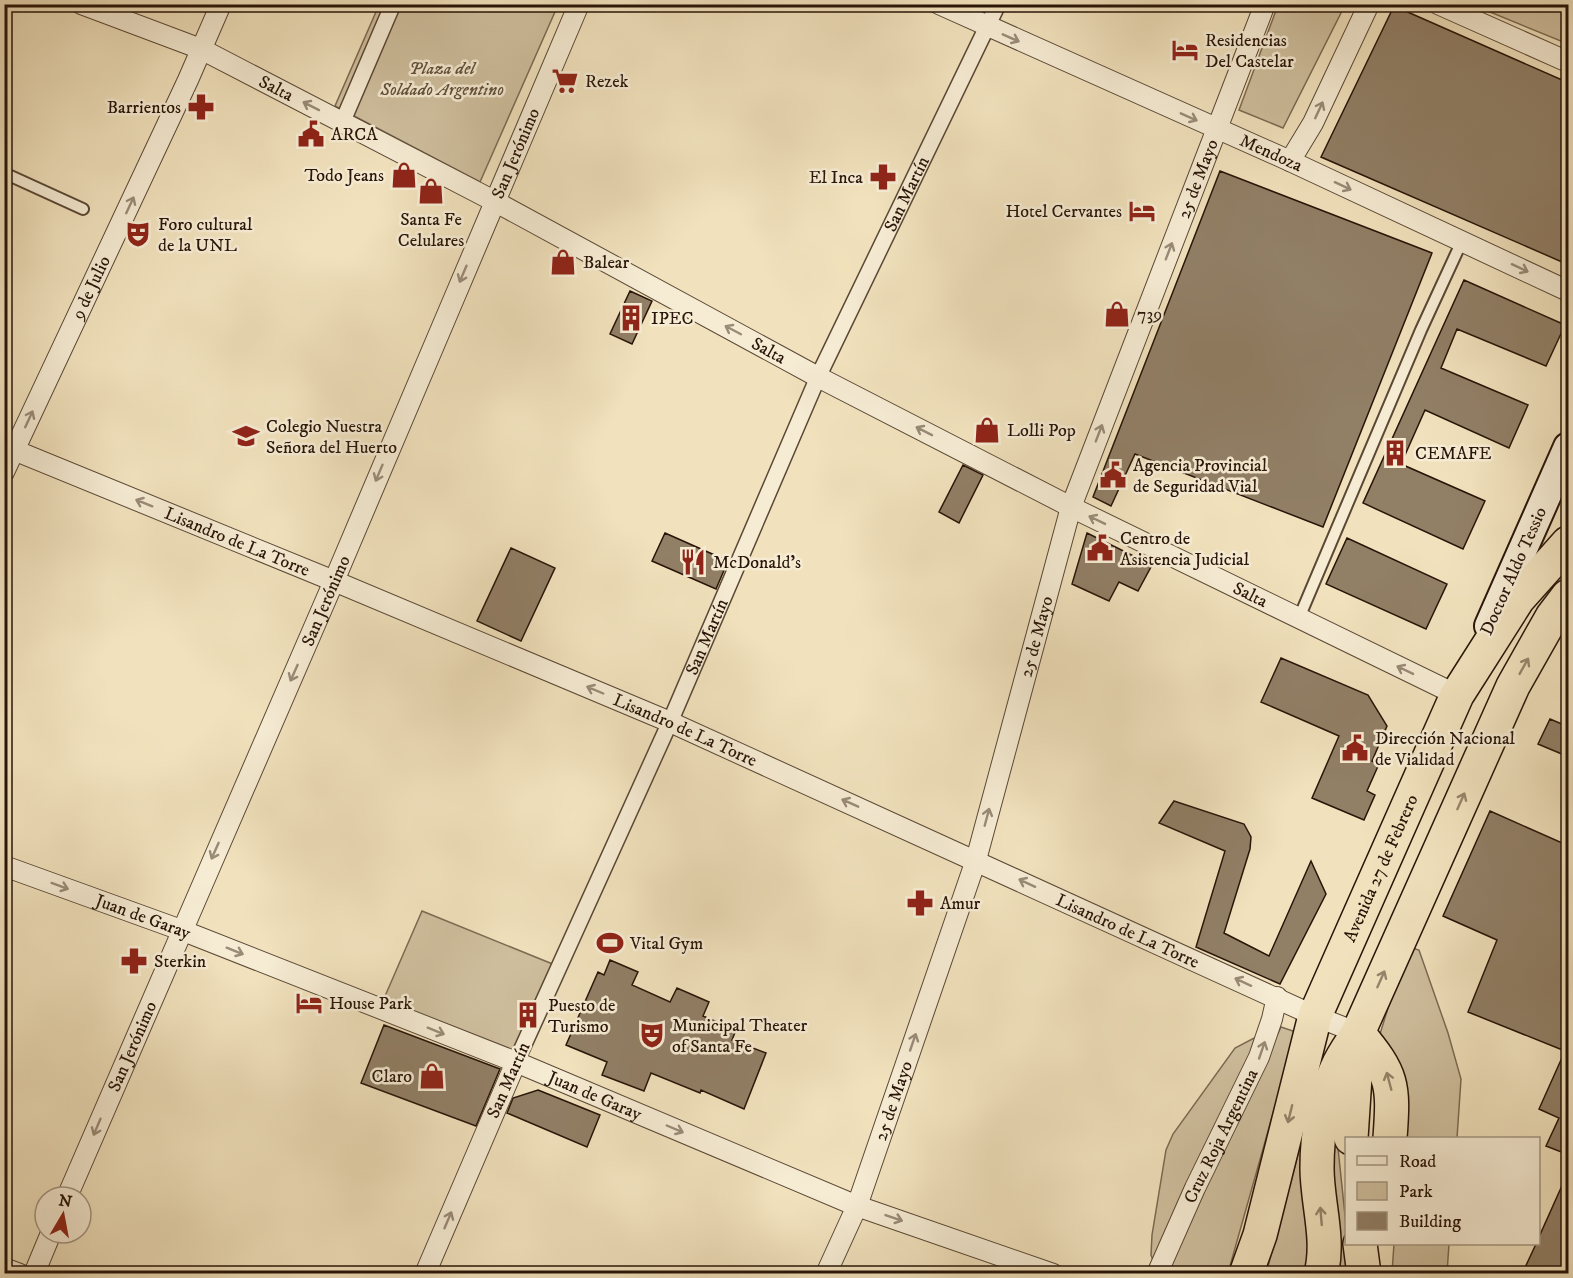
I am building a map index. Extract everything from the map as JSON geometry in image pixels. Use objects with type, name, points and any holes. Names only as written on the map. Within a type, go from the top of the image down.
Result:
[{"type":"highway","name":"Avenida 27 de Febrero","points":[[1246,1274],[1260,1235],[1315,1016],[1457,695],[1518,600],[1569,543]]},
{"type":"highway","points":[[1321,1274],[1324,1248],[1317,1168],[1321,1129],[1330,1085],[1338,1066],[1358,1033],[1504,704],[1552,616],[1569,596]]},
{"type":"highway","points":[[1351,1137],[1358,1033]]},
{"type":"highway","points":[[1358,1033],[1387,1072],[1393,1102],[1390,1137]]},
{"type":"highway","points":[[1360,1245],[1364,1274]]},
{"type":"highway","points":[[1376,1274],[1380,1245]]},
{"type":"main road","name":"Doctor Aldo Tessio","points":[[1457,695],[1569,447]]},
{"type":"main road","points":[[1545,629],[1569,606]]},
{"type":"street","name":"Salta","points":[[81,4],[201,49],[494,201],[818,377],[1071,507],[1457,695]]},
{"type":"street","name":"9 de Julio","points":[[4,472],[9,448],[221,4]]},
{"type":"street","points":[[342,123],[393,4]]},
{"type":"street","name":"San Jerónimo","points":[[72,1185],[334,581],[579,4]]},
{"type":"street","name":"Mendoza","points":[[939,4],[1216,130],[1290,161],[1569,291]]},
{"type":"street","name":"San Martín","points":[[425,1274],[516,1062],[670,722],[818,377],[998,4]]},
{"type":"street","name":"25 de Mayo","points":[[826,1274],[857,1206],[976,860],[1071,507],[1265,4]]},
{"type":"street","points":[[1290,161],[1313,123],[1369,4]]},
{"type":"street","points":[[1438,4],[1569,62]]},
{"type":"street","name":"Lisandro de La Torre","points":[[9,448],[670,722],[1315,1016],[1358,1033]]},
{"type":"street","name":"Juan de Garay","points":[[4,866],[181,930],[516,1062],[857,1206],[1053,1274]]},
{"type":"street","name":"Cruz Roja Argentina","points":[[1157,1274],[1195,1188],[1260,1057],[1277,997]]},
{"type":"street","points":[[34,1274],[46,1245]]},
{"type":"street","points":[[4,1268],[20,1274]]},
{"type":"lane","points":[[4,173],[83,209]]},
{"type":"lane","points":[[1299,618],[1421,330],[1462,241]]},
{"type":"green space","name":"Plaza del Soldado Argentino","points":[[379,5],[558,5],[480,182],[335,106]]},
{"type":"green space","points":[[1278,5],[1345,5],[1283,128],[1239,110]]},
{"type":"green space","points":[[1473,5],[1568,5],[1568,44]]},
{"type":"green space","points":[[422,911],[555,965],[514,1057],[382,1003]]},
{"type":"green space","points":[[1412,948],[1419,950],[1448,1033],[1461,1079],[1457,1137],[1402,1137],[1380,1034],[1392,995]]},
{"type":"green space","points":[[1281,1027],[1296,1032],[1228,1273],[1164,1274]]},
{"type":"green space","points":[[1260,1035],[1156,1269],[1151,1255],[1152,1235],[1166,1150],[1173,1134],[1235,1048]]},
{"type":"green space","points":[[1305,1128],[1310,1250],[1304,1273],[1266,1274]]},
{"type":"green space","points":[[1336,1129],[1345,1215],[1345,1245],[1348,1245],[1351,1273],[1331,1274],[1329,1172]]},
{"type":"green space","points":[[1394,1245],[1449,1245],[1447,1273],[1392,1273]]},
{"type":"building","points":[[1394,6],[1569,83],[1569,265],[1321,157]]},
{"type":"building","points":[[1220,171],[1432,253],[1323,527],[1135,454],[1111,506],[1093,497]]},
{"type":"building","name":"CEMAFE","points":[[1464,280],[1565,325],[1546,366],[1457,329],[1441,368],[1528,405],[1509,448],[1425,410],[1401,464],[1485,501],[1463,549],[1363,503]]},
{"type":"building","name":"IPEC","points":[[630,291],[652,301],[632,344],[610,334]]},
{"type":"building","points":[[963,465],[983,475],[959,523],[939,512]]},
{"type":"building","name":"McDonald's","points":[[665,533],[728,561],[716,589],[652,561]]},
{"type":"building","name":"Centro de Asistencia Judicial","points":[[1087,533],[1152,565],[1138,591],[1119,582],[1109,601],[1072,584]]},
{"type":"building","points":[[1347,538],[1447,584],[1426,629],[1326,584]]},
{"type":"building","points":[[511,548],[555,568],[521,641],[477,621]]},
{"type":"building","name":"Dirección Nacional de Vialidad","points":[[1281,658],[1368,695],[1387,726],[1372,761],[1379,764],[1367,791],[1375,795],[1364,820],[1312,798],[1339,736],[1261,702]]},
{"type":"building","points":[[1550,719],[1569,727],[1569,757],[1538,744]]},
{"type":"building","points":[[1174,801],[1244,824],[1251,837],[1250,849],[1224,933],[1269,956],[1311,861],[1326,894],[1280,984],[1196,947],[1225,851],[1159,823]]},
{"type":"building","points":[[1490,811],[1569,846],[1569,1155],[1546,1146],[1559,1118],[1539,1109],[1565,1051],[1468,1012],[1497,940],[1443,916]]},
{"type":"building","name":"Municipal Theater of Santa Fe","points":[[610,960],[638,972],[632,985],[670,1002],[677,988],[709,1002],[703,1016],[736,1030],[732,1040],[766,1053],[744,1109],[701,1090],[700,1093],[651,1073],[644,1091],[602,1075],[607,1062],[566,1045],[598,972],[604,975]]},
{"type":"building","name":"Claro","points":[[384,1025],[500,1069],[476,1126],[361,1083]]},
{"type":"building","points":[[538,1090],[600,1115],[587,1147],[507,1113],[513,1098]]},
{"type":"building","points":[[1569,1170],[1569,1250],[1558,1274],[1522,1274],[1536,1245],[1540,1245],[1540,1235]]},
{"type":"place","name":"Residencias Del Castelar","points":[[1185,50]]},
{"type":"place","name":"Rezek","points":[[565,81]]},
{"type":"place","name":"Barrientos","points":[[201,107]]},
{"type":"place","name":"ARCA","points":[[311,134]]},
{"type":"place","name":"Todo Jeans","points":[[404,175]]},
{"type":"place","name":"El Inca","points":[[883,177]]},
{"type":"place","name":"Santa Fe Celulares","points":[[431,191]]},
{"type":"place","name":"Hotel Cervantes","points":[[1142,211]]},
{"type":"place","name":"Foro cultural de la UNL","points":[[138,234]]},
{"type":"place","name":"Balear","points":[[563,262]]},
{"type":"place","name":"739","points":[[1117,314]]},
{"type":"place","name":"IPEC","points":[[631,318]]},
{"type":"place","name":"Lolli Pop","points":[[987,430]]},
{"type":"place","name":"Colegio Nuestra Señora del Huerto","points":[[246,436]]},
{"type":"place","name":"CEMAFE","points":[[1395,453]]},
{"type":"place","name":"Agencia Provincial de Seguridad Vial","points":[[1113,475]]},
{"type":"place","name":"Centro de Asistencia Judicial","points":[[1100,548]]},
{"type":"place","name":"McDonald's","points":[[693,562]]},
{"type":"place","name":"Dirección Nacional de Vialidad","points":[[1355,748]]},
{"type":"place","name":"Amur","points":[[920,903]]},
{"type":"place","name":"Vital Gym","points":[[610,943]]},
{"type":"place","name":"Sterkin","points":[[134,961]]},
{"type":"place","name":"House Park","points":[[309,1003]]},
{"type":"place","name":"Puesto de Turismo","points":[[528,1015]]},
{"type":"place","name":"Municipal Theater of Santa Fe","points":[[652,1035]]},
{"type":"place","name":"Claro","points":[[432,1076]]}]
